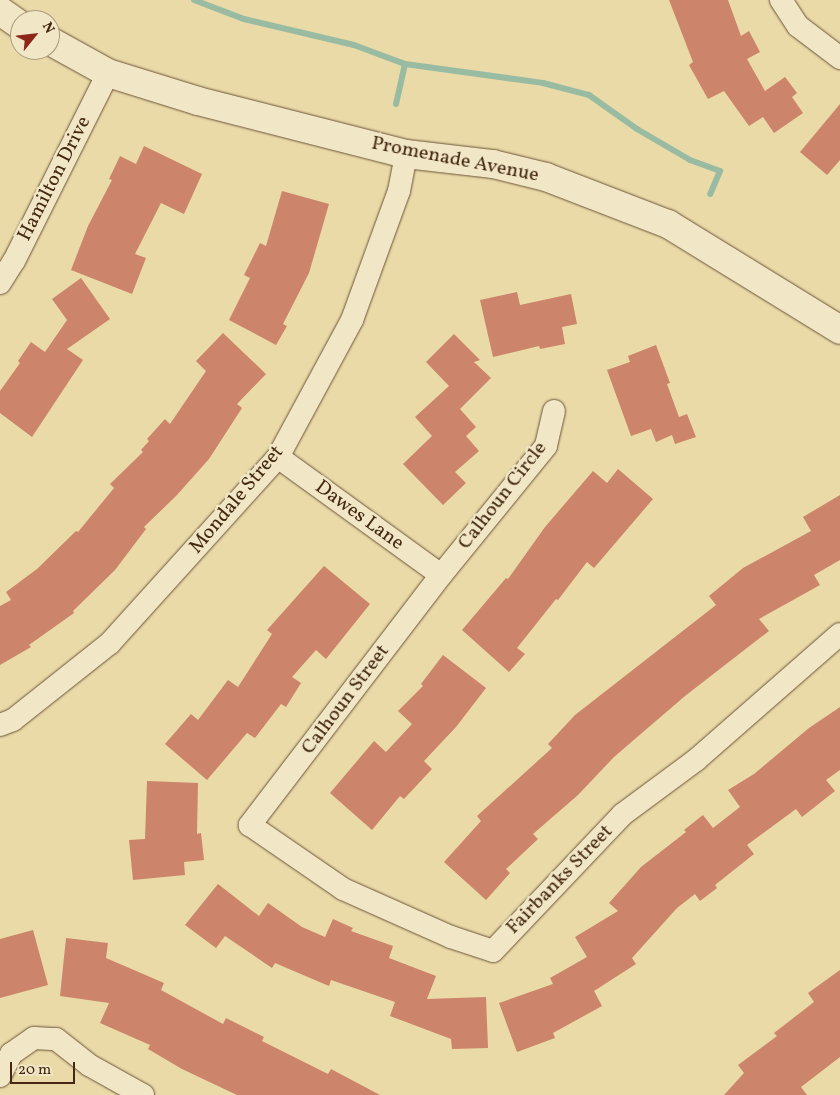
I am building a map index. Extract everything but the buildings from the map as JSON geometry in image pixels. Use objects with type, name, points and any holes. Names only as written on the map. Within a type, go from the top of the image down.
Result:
[{"type":"main road","name":"Promenade Avenue","points":[[60,47],[108,73],[198,101],[406,154],[493,164],[546,177],[668,224],[840,330]]},
{"type":"street","points":[[781,0],[798,26],[840,58]]},
{"type":"street","name":"Hamilton Drive","points":[[0,283],[14,261],[108,73]]},
{"type":"street","name":"Mondale Street","points":[[0,725],[14,720],[110,643],[278,458],[352,320],[399,191],[406,154]]},
{"type":"street","name":"Calhoun Circle","points":[[441,575],[546,446],[554,411]]},
{"type":"street","name":"Dawes Lane","points":[[278,458],[441,575]]},
{"type":"street","name":"Calhoun Street","points":[[250,825],[441,575]]},
{"type":"street","name":"Fairbanks Street","points":[[250,825],[343,889],[451,937],[493,951],[623,814],[696,760],[840,634]]},
{"type":"street","points":[[0,1076],[10,1054],[34,1038],[56,1039],[89,1065],[143,1095]]},
{"type":"waterway","points":[[194,0],[244,19],[354,45],[405,64],[396,104]]},
{"type":"waterway","points":[[405,64],[543,83],[589,95],[637,129],[690,160],[720,171],[710,194]]}]
